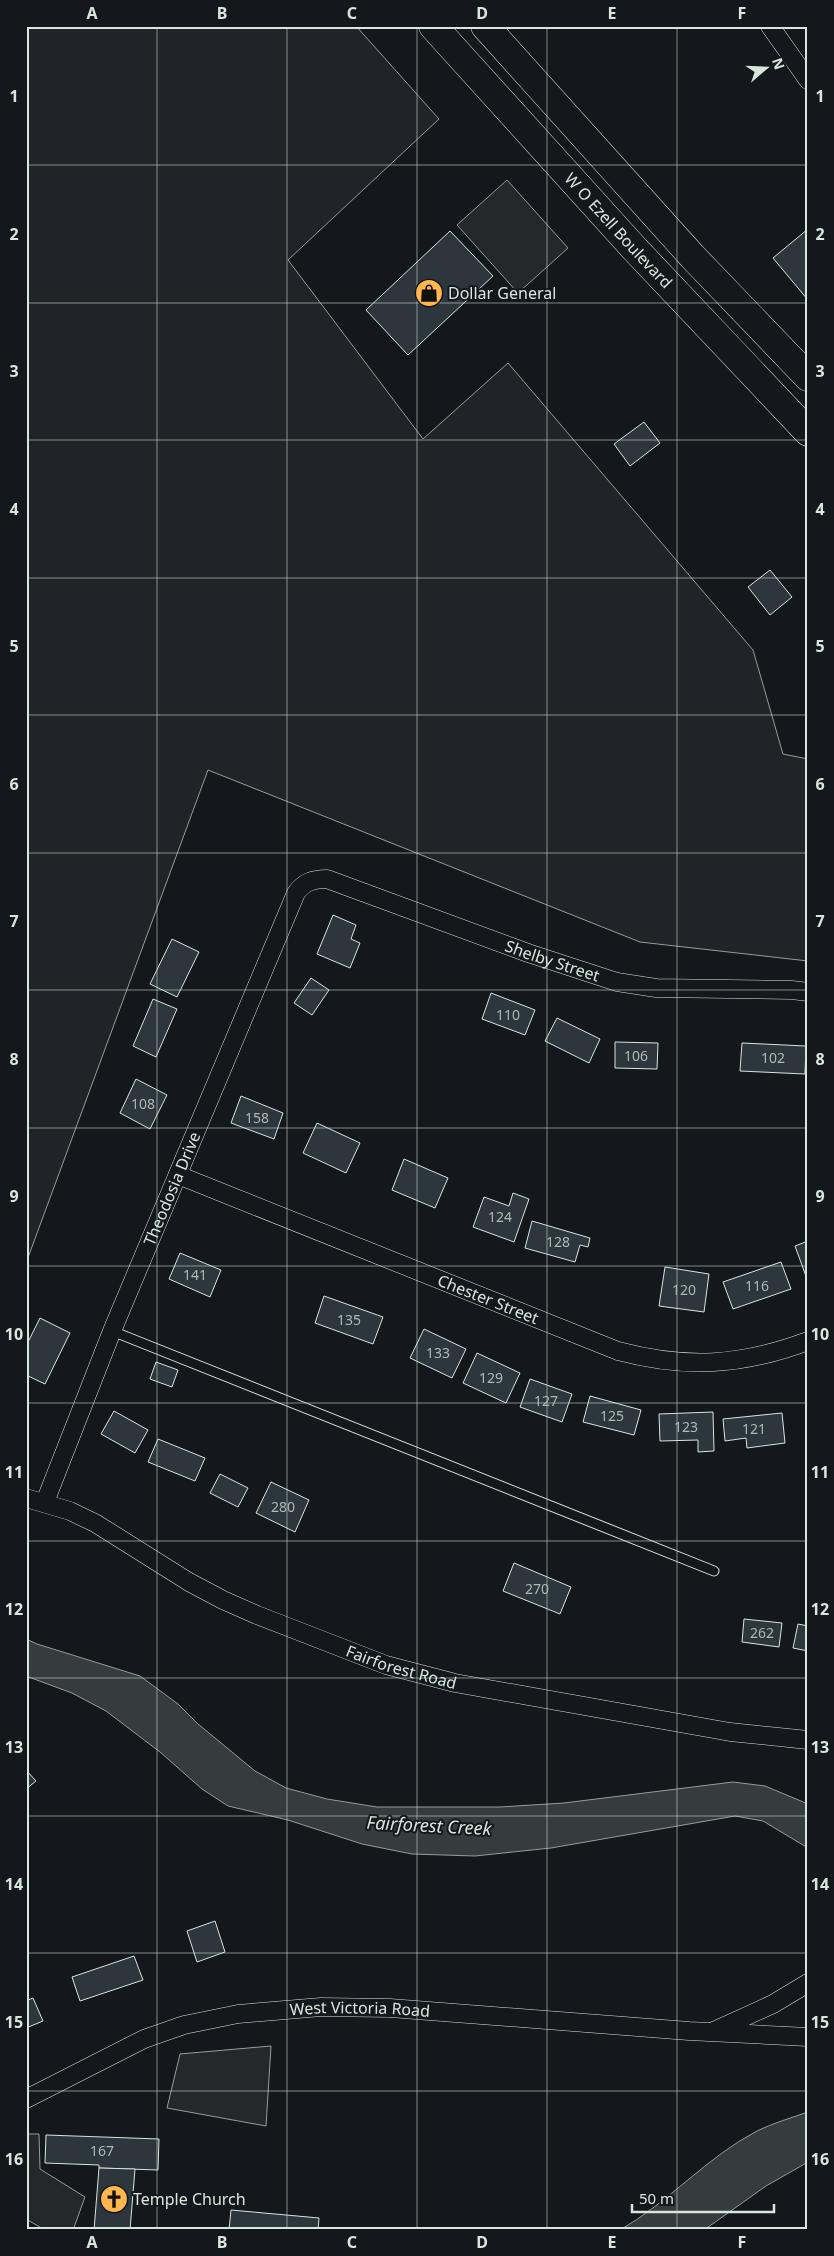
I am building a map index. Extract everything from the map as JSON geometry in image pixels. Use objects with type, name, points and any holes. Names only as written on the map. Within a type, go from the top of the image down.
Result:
[{"type":"main road","name":"W O Ezell Boulevard","points":[[433,26],[694,312],[808,432]]},
{"type":"main road","points":[[485,26],[721,286],[808,377]]},
{"type":"main road","points":[[522,125],[551,99]]},
{"type":"main road","points":[[694,312],[721,286]]},
{"type":"street","points":[[770,26],[808,80]]},
{"type":"street","name":"Shelby Street","points":[[307,882],[327,879],[528,953],[617,982],[656,988],[792,990],[808,992]]},
{"type":"street","name":"Theodosia Drive","points":[[45,1502],[112,1331],[296,893],[307,882]]},
{"type":"street","name":"Chester Street","points":[[178,1175],[608,1348],[634,1356],[684,1364],[718,1363],[752,1357],[808,1341]]},
{"type":"street","name":"Fairforest Road","points":[[26,1498],[45,1502],[95,1523],[189,1582],[223,1600],[386,1665],[455,1684],[730,1732],[808,1740]]},
{"type":"street","name":"West Victoria Road","points":[[711,2032],[773,2004],[808,1983]]},
{"type":"street","name":"West Victoria Road","points":[[26,2099],[144,2039],[184,2025],[238,2014],[355,2006],[711,2032],[808,2037]]},
{"type":"lane","points":[[112,1331],[714,1571]]},
{"type":"shaded area","points":[[26,26],[356,26],[439,119],[288,260],[423,439],[508,363],[753,650],[783,754],[808,759],[808,961],[640,942],[208,770],[26,1263]]},
{"type":"shaded area","points":[[507,180],[568,248],[518,293],[457,225]]},
{"type":"shaded area","points":[[271,2046],[266,2126],[167,2108],[180,2054]]},
{"type":"shaded area","points":[[26,2134],[39,2134],[40,2169],[85,2197],[73,2230],[45,2230],[26,2219]]},
{"type":"water","name":"Fairforest Creek","points":[[26,1639],[140,1676],[178,1704],[198,1724],[255,1771],[286,1788],[327,1799],[377,1807],[500,1807],[564,1803],[733,1782],[765,1786],[808,1804],[808,1848],[763,1821],[735,1816],[551,1848],[475,1856],[412,1854],[362,1844],[288,1820],[228,1806],[202,1789],[160,1752],[106,1711],[72,1693],[26,1676]]},
{"type":"water","points":[[808,2112],[808,2162],[766,2186],[704,2230],[620,2230],[638,2219],[705,2166],[739,2142],[763,2128]]},
{"type":"building","points":[[808,229],[808,300],[773,258]]},
{"type":"building","name":"Dollar General","points":[[450,231],[493,276],[408,355],[366,310]]},
{"type":"building","points":[[644,422],[660,443],[630,466],[614,444]]},
{"type":"building","points":[[770,570],[792,597],[770,615],[748,587]]},
{"type":"building","points":[[333,915],[356,925],[351,939],[360,943],[350,968],[317,954]]},
{"type":"building","points":[[172,939],[199,952],[177,997],[150,984]]},
{"type":"building","points":[[311,978],[329,990],[312,1015],[294,1003]]},
{"type":"building","points":[[491,993],[535,1010],[525,1035],[482,1019]]},
{"type":"building","points":[[153,999],[177,1009],[156,1057],[133,1046]]},
{"type":"building","points":[[557,1018],[600,1039],[589,1063],[545,1041]]},
{"type":"building","points":[[615,1042],[658,1043],[657,1069],[615,1068]]},
{"type":"building","points":[[742,1043],[806,1046],[805,1074],[740,1071]]},
{"type":"building","points":[[136,1079],[167,1095],[150,1129],[120,1113]]},
{"type":"building","points":[[241,1096],[283,1113],[274,1139],[231,1123]]},
{"type":"building","points":[[317,1123],[360,1143],[346,1173],[303,1153]]},
{"type":"building","points":[[404,1159],[448,1178],[435,1208],[392,1190]]},
{"type":"building","points":[[513,1193],[529,1199],[514,1242],[473,1227],[484,1197],[509,1206]]},
{"type":"building","points":[[532,1221],[590,1238],[588,1247],[580,1245],[575,1262],[525,1248]]},
{"type":"building","points":[[808,1241],[808,1278],[807,1279],[795,1246]]},
{"type":"building","points":[[180,1253],[221,1270],[210,1297],[169,1279]]},
{"type":"building","points":[[781,1262],[791,1289],[733,1309],[723,1282]]},
{"type":"building","points":[[665,1267],[709,1274],[704,1312],[659,1306]]},
{"type":"building","points":[[324,1296],[383,1317],[373,1344],[315,1323]]},
{"type":"building","points":[[40,1318],[70,1333],[45,1384],[26,1375],[26,1346]]},
{"type":"building","points":[[424,1329],[466,1349],[452,1378],[410,1358]]},
{"type":"building","points":[[477,1353],[520,1373],[506,1403],[463,1383]]},
{"type":"building","points":[[156,1362],[178,1370],[172,1387],[150,1379]]},
{"type":"building","points":[[530,1379],[572,1394],[562,1422],[520,1407]]},
{"type":"building","points":[[590,1396],[641,1410],[634,1435],[583,1422]]},
{"type":"building","points":[[114,1411],[148,1430],[135,1453],[101,1434]]},
{"type":"building","points":[[713,1412],[714,1451],[698,1452],[698,1440],[660,1441],[659,1414]]},
{"type":"building","points":[[782,1413],[785,1443],[747,1448],[746,1438],[725,1441],[723,1419]]},
{"type":"building","points":[[158,1439],[205,1458],[195,1481],[148,1462]]},
{"type":"building","points":[[220,1474],[248,1488],[238,1507],[210,1493]]},
{"type":"building","points":[[271,1482],[309,1500],[295,1532],[256,1513]]},
{"type":"building","points":[[514,1563],[571,1587],[560,1614],[503,1591]]},
{"type":"building","points":[[744,1619],[782,1623],[779,1647],[742,1642]]},
{"type":"building","points":[[798,1624],[808,1626],[808,1651],[793,1648]]},
{"type":"building","points":[[26,1770],[36,1781],[26,1789]]},
{"type":"building","points":[[215,1921],[225,1952],[197,1962],[187,1931]]},
{"type":"building","points":[[134,1956],[143,1980],[80,2001],[72,1977]]},
{"type":"building","points":[[33,1998],[43,2021],[26,2028],[26,2001]]},
{"type":"building","points":[[46,2135],[159,2139],[158,2170],[99,2168],[99,2165],[45,2163]]},
{"type":"building","name":"Temple Church","points":[[99,2168],[135,2169],[130,2230],[94,2230]]},
{"type":"building","points":[[231,2210],[319,2218],[318,2230],[229,2230]]},
{"type":"place","name":"Dollar General","points":[[429,293]]},
{"type":"place","name":"Temple Church","points":[[114,2199]]}]
